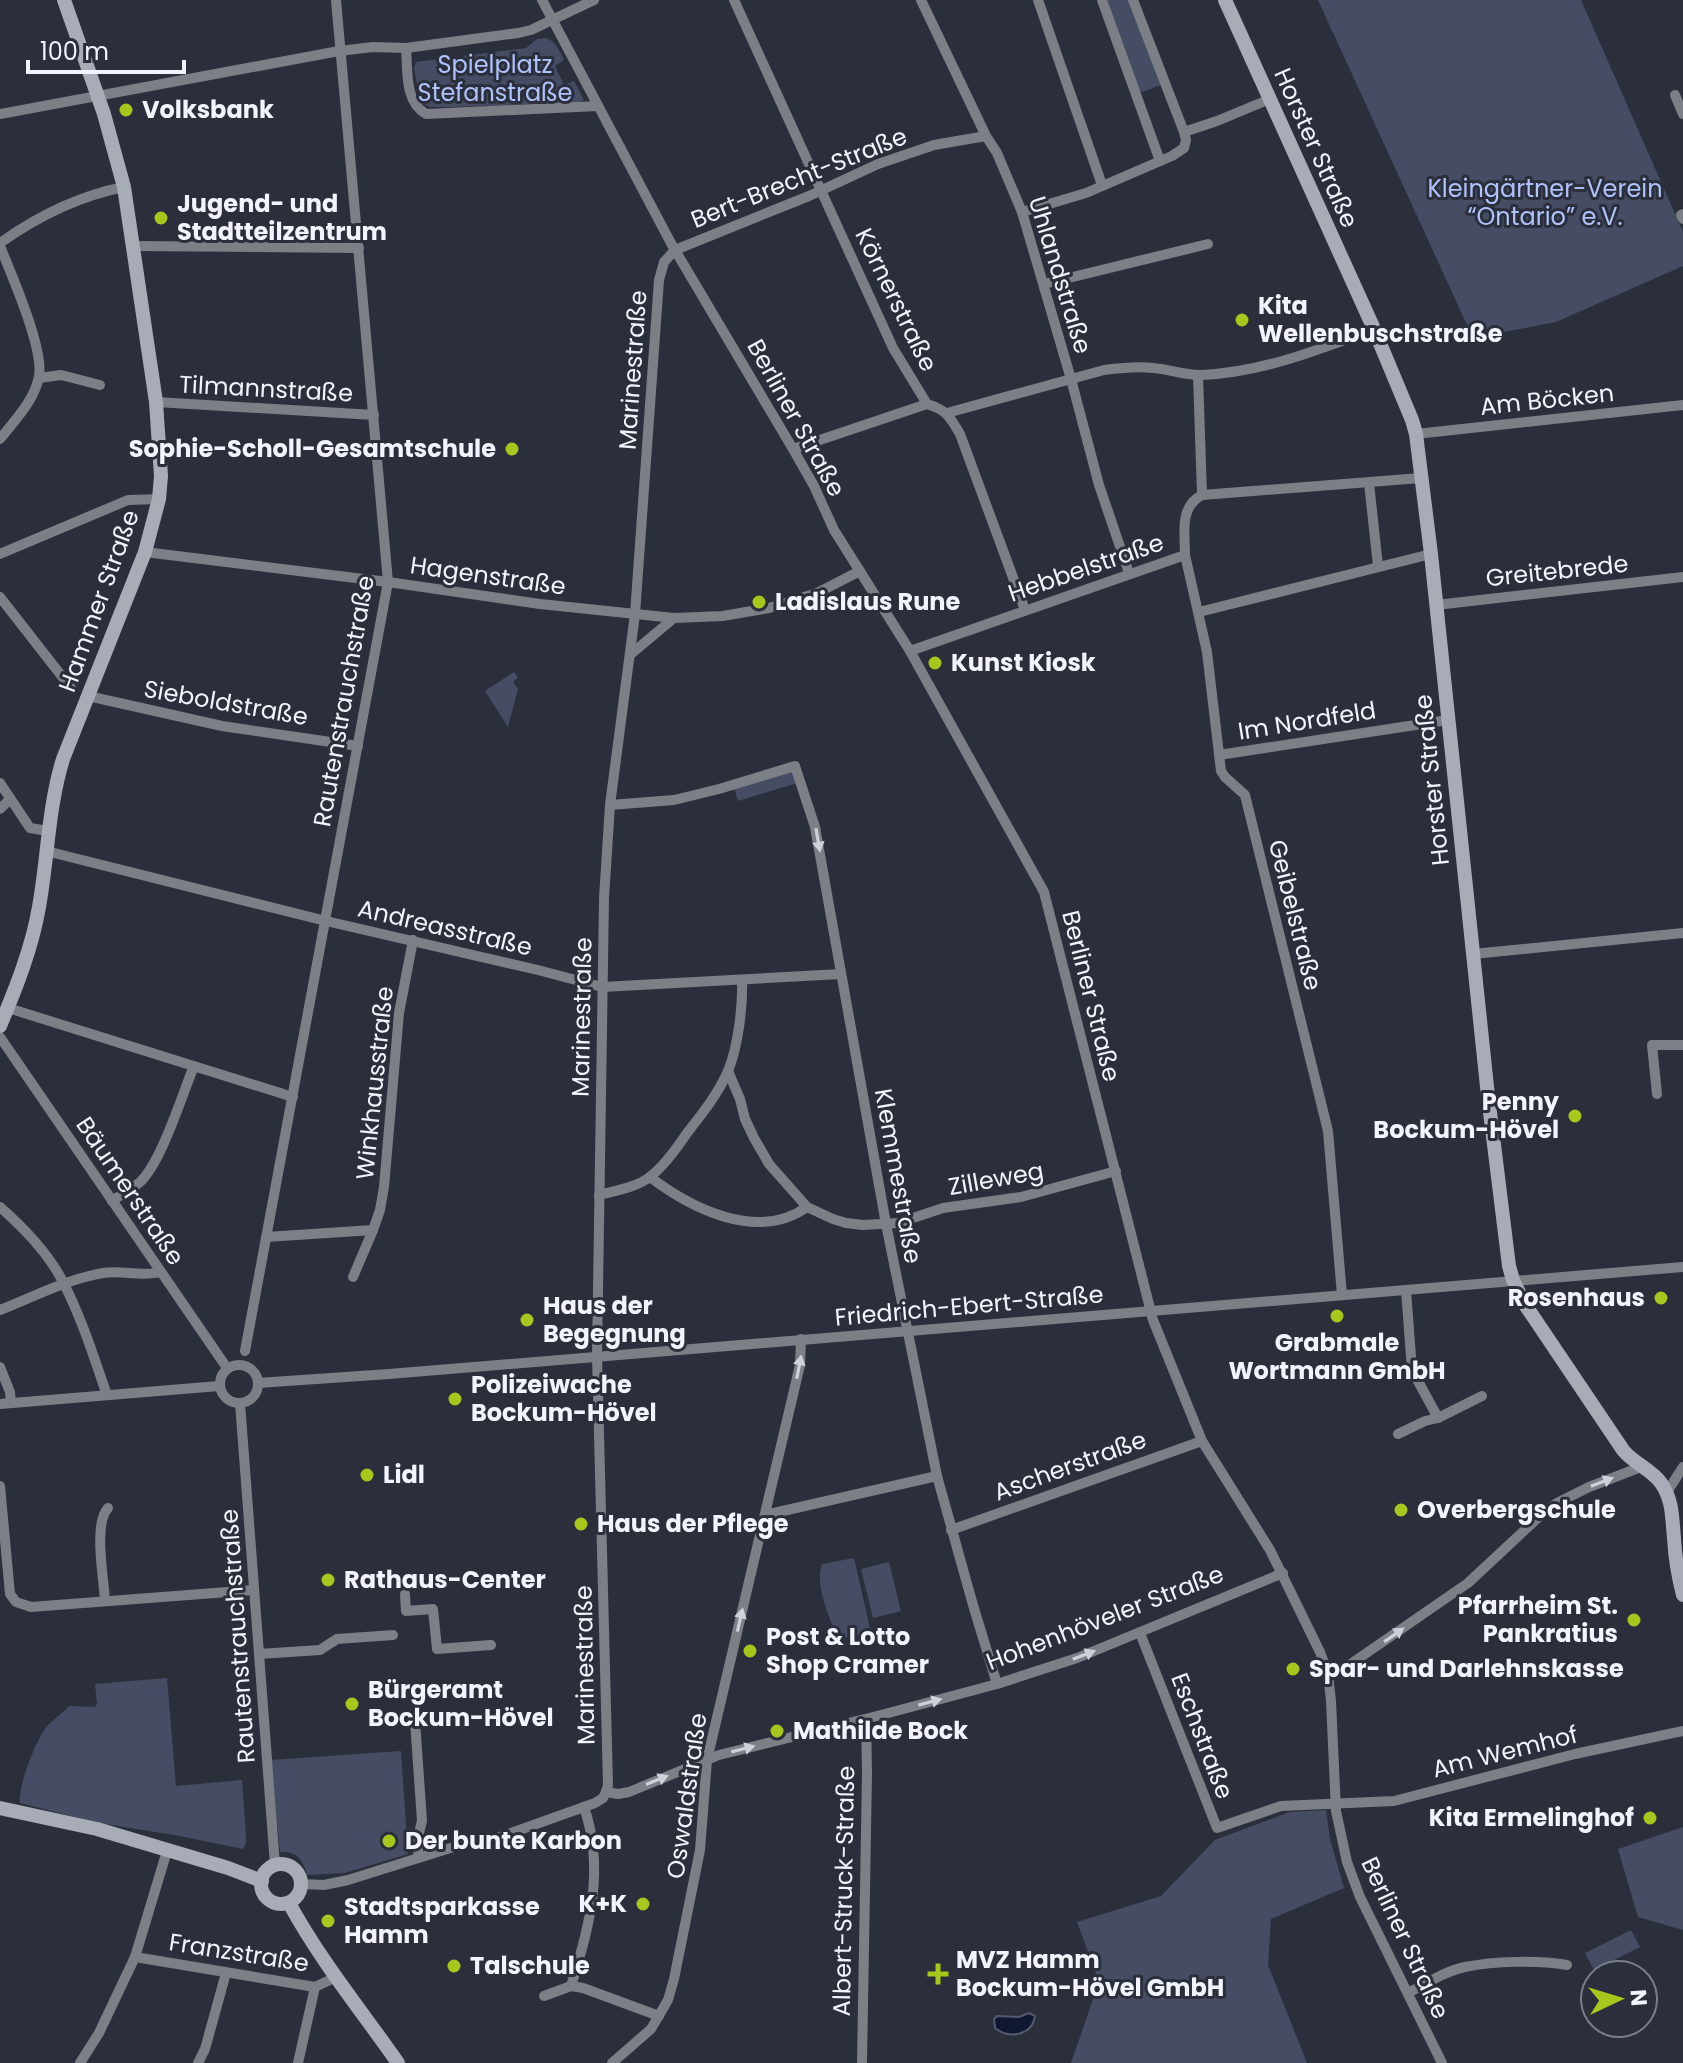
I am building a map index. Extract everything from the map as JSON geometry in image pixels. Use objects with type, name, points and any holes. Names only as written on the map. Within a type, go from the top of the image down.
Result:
[{"type":"street","name":"Hammer Straße","points":[[0,1026],[37,920],[57,778],[145,552],[159,499],[161,455],[156,402],[124,187],[112,138],[64,0]]},
{"type":"street","name":"Rautenstrauchstraße","points":[[245,1351],[388,582],[336,0]]},
{"type":"street","name":"Berliner Straße","points":[[542,0],[675,250],[793,449],[834,530],[910,651],[1044,892],[1150,1311],[1202,1441],[1283,1573],[1320,1652],[1328,1674],[1339,1834],[1348,1867],[1442,2063]]},
{"type":"street","points":[[0,114],[339,51],[373,47],[406,48],[518,33],[531,30],[594,0]]},
{"type":"street","name":"Körnerstraße","points":[[734,0],[893,348],[927,404],[947,413]]},
{"type":"street","name":"Uhlandstraße","points":[[921,0],[997,153],[1022,212],[1099,485],[1129,573]]},
{"type":"street","points":[[1038,0],[1102,185]]},
{"type":"street","points":[[1102,0],[1160,161]]},
{"type":"street","points":[[1022,212],[1086,193],[1184,148],[1184,132],[1133,0]]},
{"type":"street","name":"Horster Straße","points":[[1225,0],[1374,329],[1416,434],[1502,1213],[1513,1280],[1540,1328],[1611,1434],[1629,1458],[1659,1479],[1667,1492]]},
{"type":"street","points":[[406,48],[411,99],[426,114],[598,106]]},
{"type":"street","points":[[1675,95],[1683,114]]},
{"type":"street","points":[[1184,132],[1270,99]]},
{"type":"street","name":"Bert-Brecht-Straße","points":[[675,250],[910,152],[986,136]]},
{"type":"street","points":[[0,439],[24,410],[39,378],[40,361],[0,244],[56,209],[97,193],[124,187]]},
{"type":"street","points":[[1044,284],[1208,244]]},
{"type":"street","points":[[133,246],[359,248]]},
{"type":"street","name":"Marinestraße","points":[[606,1792],[605,1622],[597,1356],[604,898],[610,805],[635,614],[659,280],[664,262],[675,250]]},
{"type":"street","points":[[1025,610],[960,434],[947,413],[1104,370],[1152,367],[1198,375],[1273,365],[1374,329]]},
{"type":"street","points":[[39,378],[61,375],[100,385]]},
{"type":"street","points":[[1198,375],[1202,495],[1421,478]]},
{"type":"street","name":"Tilmannstraße","points":[[156,402],[374,415]]},
{"type":"street","points":[[793,449],[927,404]]},
{"type":"street","name":"Am Böcken","points":[[1416,434],[1683,405]]},
{"type":"street","points":[[1369,483],[1378,566]]},
{"type":"street","name":"Hebbelstraße","points":[[910,651],[1185,555],[1186,513],[1194,500],[1202,495]]},
{"type":"street","points":[[0,554],[128,500],[159,499]]},
{"type":"street","name":"Hagenstraße","points":[[145,552],[635,614]]},
{"type":"street","points":[[1199,612],[1431,554]]},
{"type":"street","name":"Geibelstraße","points":[[1185,555],[1207,652],[1221,771],[1245,795],[1328,1131],[1342,1295]]},
{"type":"street","points":[[635,614],[674,618],[723,616],[769,608],[817,593],[860,571]]},
{"type":"street","name":"Greitebrede","points":[[1436,605],[1683,577]]},
{"type":"street","points":[[0,597],[71,688]]},
{"type":"street","points":[[631,654],[674,618]]},
{"type":"street","name":"Sieboldstraße","points":[[88,696],[222,726],[358,746]]},
{"type":"street","name":"Im Nordfeld","points":[[1219,755],[1448,720]]},
{"type":"street","name":"Klemmestraße","points":[[610,805],[674,800],[795,766],[815,827],[886,1224],[937,1476],[997,1684]]},
{"type":"street","points":[[0,783],[30,828],[48,831]]},
{"type":"street","points":[[0,809],[10,799]]},
{"type":"street","name":"Andreasstraße","points":[[46,851],[602,987],[841,974]]},
{"type":"street","points":[[1473,954],[1683,933]]},
{"type":"street","name":"Winkhausstraße","points":[[353,1277],[380,1210],[399,1013],[413,940]]},
{"type":"street","points":[[599,1195],[650,1177],[708,1106],[728,1071],[736,1041],[742,980]]},
{"type":"street","points":[[8,1008],[293,1097]]},
{"type":"street","name":"Bäumerstraße","points":[[0,1037],[227,1368]]},
{"type":"street","points":[[1657,1094],[1652,1045],[1683,1045]]},
{"type":"street","points":[[112,1201],[140,1182],[149,1171],[194,1066]]},
{"type":"street","name":"Zilleweg","points":[[728,1071],[745,1119],[769,1164],[807,1207],[846,1223],[898,1223],[943,1208],[1021,1197],[1116,1171]]},
{"type":"street","points":[[650,1177],[699,1208],[729,1218],[766,1222],[797,1214],[807,1207]]},
{"type":"street","points":[[0,1207],[47,1258],[64,1284],[107,1395]]},
{"type":"street","points":[[266,1237],[373,1230]]},
{"type":"street","name":"Friedrich-Ebert-Straße","points":[[258,1383],[1683,1267]]},
{"type":"street","points":[[0,1310],[101,1273],[161,1272]]},
{"type":"street","points":[[1406,1290],[1412,1370],[1438,1418]]},
{"type":"street","name":"Oswaldstraße","points":[[613,2063],[651,2029],[668,2000],[674,1979],[700,1850],[707,1760],[800,1365],[801,1339]]},
{"type":"street","points":[[238,1365],[249,1368],[258,1383],[253,1397],[240,1403],[228,1400],[219,1386],[227,1368],[238,1365]]},
{"type":"street","points":[[0,1367],[10,1392],[6,1403],[219,1386]]},
{"type":"street","points":[[1398,1434],[1482,1396]]},
{"type":"street","name":"Rautenstrauchstraße","points":[[240,1403],[275,1865]]},
{"type":"street","name":"Ascherstraße","points":[[951,1530],[1202,1441]]},
{"type":"street","points":[[1328,1674],[1339,1672],[1468,1583],[1557,1503],[1641,1467]]},
{"type":"street","points":[[1683,1467],[1667,1492],[1679,1541],[1676,1566],[1683,1595]]},
{"type":"street","points":[[765,1515],[937,1476]]},
{"type":"street","points":[[0,1486],[10,1594],[16,1602],[31,1607],[254,1590]]},
{"type":"street","points":[[105,1601],[100,1526],[108,1508]]},
{"type":"street","name":"Hohenhöveler Straße","points":[[301,1884],[324,1885],[348,1880],[460,1845],[486,1842],[595,1803],[606,1792],[629,1792],[719,1755],[997,1684],[1077,1658],[1283,1573]]},
{"type":"street","points":[[405,1594],[406,1611],[433,1609],[437,1649],[491,1645]]},
{"type":"street","name":"Eschstraße","points":[[1140,1633],[1217,1828],[1281,1806],[1336,1803]]},
{"type":"street","points":[[259,1654],[320,1650],[337,1639],[393,1635]]},
{"type":"street","name":"Albert-Struck-Straße","points":[[862,2063],[866,1719]]},
{"type":"street","points":[[415,1721],[422,1821],[417,1841],[419,1858]]},
{"type":"street","name":"Am Wemhof","points":[[1336,1803],[1394,1801],[1575,1754],[1683,1731]]},
{"type":"street","points":[[571,1986],[593,1904],[593,1844],[584,1807]]},
{"type":"street","points":[[0,1808],[97,1829],[262,1881]]},
{"type":"street","points":[[80,2063],[99,2033],[135,1957],[167,1851]]},
{"type":"street","points":[[275,1865],[293,1868],[300,1878],[298,1896],[289,1903],[277,1904],[263,1893],[262,1881],[266,1871],[275,1865]]},
{"type":"street","points":[[289,1903],[336,1977],[398,2063]]},
{"type":"street","name":"Franzstraße","points":[[135,1957],[315,1987],[336,1977]]},
{"type":"street","points":[[1408,1993],[1465,1967],[1527,1961],[1567,1965]]},
{"type":"street","points":[[198,2063],[205,2049],[226,1973]]},
{"type":"street","points":[[544,1996],[571,1986],[583,1988],[659,2016]]},
{"type":"street","points":[[298,2063],[315,1987]]},
{"type":"green space","points":[[1107,0],[1128,0],[1161,85],[1139,93]]},
{"type":"green space","name":"Kleingärtner-Verein “Ontario” e.V.","points":[[1318,0],[1581,0],[1683,232],[1683,266],[1556,322],[1473,338]]},
{"type":"green space","name":"Spielplatz Stefanstraße","points":[[546,38],[555,44],[564,60],[555,66],[564,85],[574,81],[584,100],[453,107],[430,107],[420,102],[414,68],[416,62],[526,48],[537,39]]},
{"type":"green space","points":[[514,672],[518,678],[513,682],[518,689],[508,727],[485,691]]},
{"type":"green space","points":[[793,770],[797,783],[738,801],[734,788]]},
{"type":"green space","points":[[854,1558],[871,1633],[848,1638],[836,1634],[823,1599],[820,1572],[822,1564]]},
{"type":"green space","points":[[889,1562],[901,1611],[873,1618],[861,1569]]},
{"type":"green space","points":[[167,1678],[176,1786],[242,1780],[246,1835],[243,1849],[99,1823],[20,1803],[24,1776],[41,1736],[47,1726],[69,1706],[95,1707],[95,1684]]},
{"type":"green space","points":[[401,1751],[408,1854],[345,1873],[307,1875],[298,1857],[280,1852],[271,1760]]},
{"type":"green space","points":[[1326,1810],[1330,1839],[1344,1888],[1271,1919],[1268,1965],[1307,2063],[1071,2063],[1099,1982],[1077,1922],[1161,1896],[1215,1840],[1290,1812]]},
{"type":"green space","points":[[1683,1827],[1683,1930],[1638,1917],[1618,1849]]},
{"type":"green space","points":[[1631,1930],[1640,1947],[1616,1959],[1588,1959],[1585,1953]]},
{"type":"shaded area","points":[[1029,2013],[1035,2016],[1033,2023],[1019,2034],[1007,2034],[995,2028],[994,2019],[997,2016],[1019,2017]]},
{"type":"place","name":"Volksbank","points":[[126,110]]},
{"type":"place","name":"Jugend- und Stadtteilzentrum","points":[[161,218]]},
{"type":"place","name":"Kita Wellenbuschstraße","points":[[1242,320]]},
{"type":"place","name":"Sophie-Scholl-Gesamtschule","points":[[512,449]]},
{"type":"place","name":"Ladislaus Rune","points":[[759,602]]},
{"type":"place","name":"Kunst Kiosk","points":[[935,663]]},
{"type":"place","name":"Penny Bockum-Hövel","points":[[1575,1116]]},
{"type":"place","name":"Rosenhaus","points":[[1661,1298]]},
{"type":"place","name":"Grabmale Wortmann GmbH","points":[[1337,1316]]},
{"type":"place","name":"Haus der Begegnung","points":[[527,1320]]},
{"type":"place","name":"Polizeiwache Bockum-Hövel","points":[[455,1399]]},
{"type":"place","name":"Lidl","points":[[367,1475]]},
{"type":"place","name":"Overbergschule","points":[[1401,1510]]},
{"type":"place","name":"Haus der Pflege","points":[[581,1524]]},
{"type":"place","name":"Rathaus-Center","points":[[328,1580]]},
{"type":"place","name":"Pfarrheim St. Pankratius","points":[[1634,1620]]},
{"type":"place","name":"Post & Lotto Shop Cramer","points":[[750,1651]]},
{"type":"place","name":"Spar- und Darlehnskasse","points":[[1293,1669]]},
{"type":"place","name":"Bürgeramt Bockum-Hövel","points":[[352,1704]]},
{"type":"place","name":"Mathilde Bock","points":[[777,1731]]},
{"type":"place","name":"Kita Ermelinghof","points":[[1650,1818]]},
{"type":"place","name":"Der bunte Karbon","points":[[389,1841]]},
{"type":"place","name":"K+K","points":[[643,1904]]},
{"type":"place","name":"Stadtsparkasse Hamm","points":[[328,1921]]},
{"type":"place","name":"Talschule","points":[[454,1966]]},
{"type":"place","name":"MVZ Hamm Bockum-Hövel GmbH","points":[[938,1974]]}]
